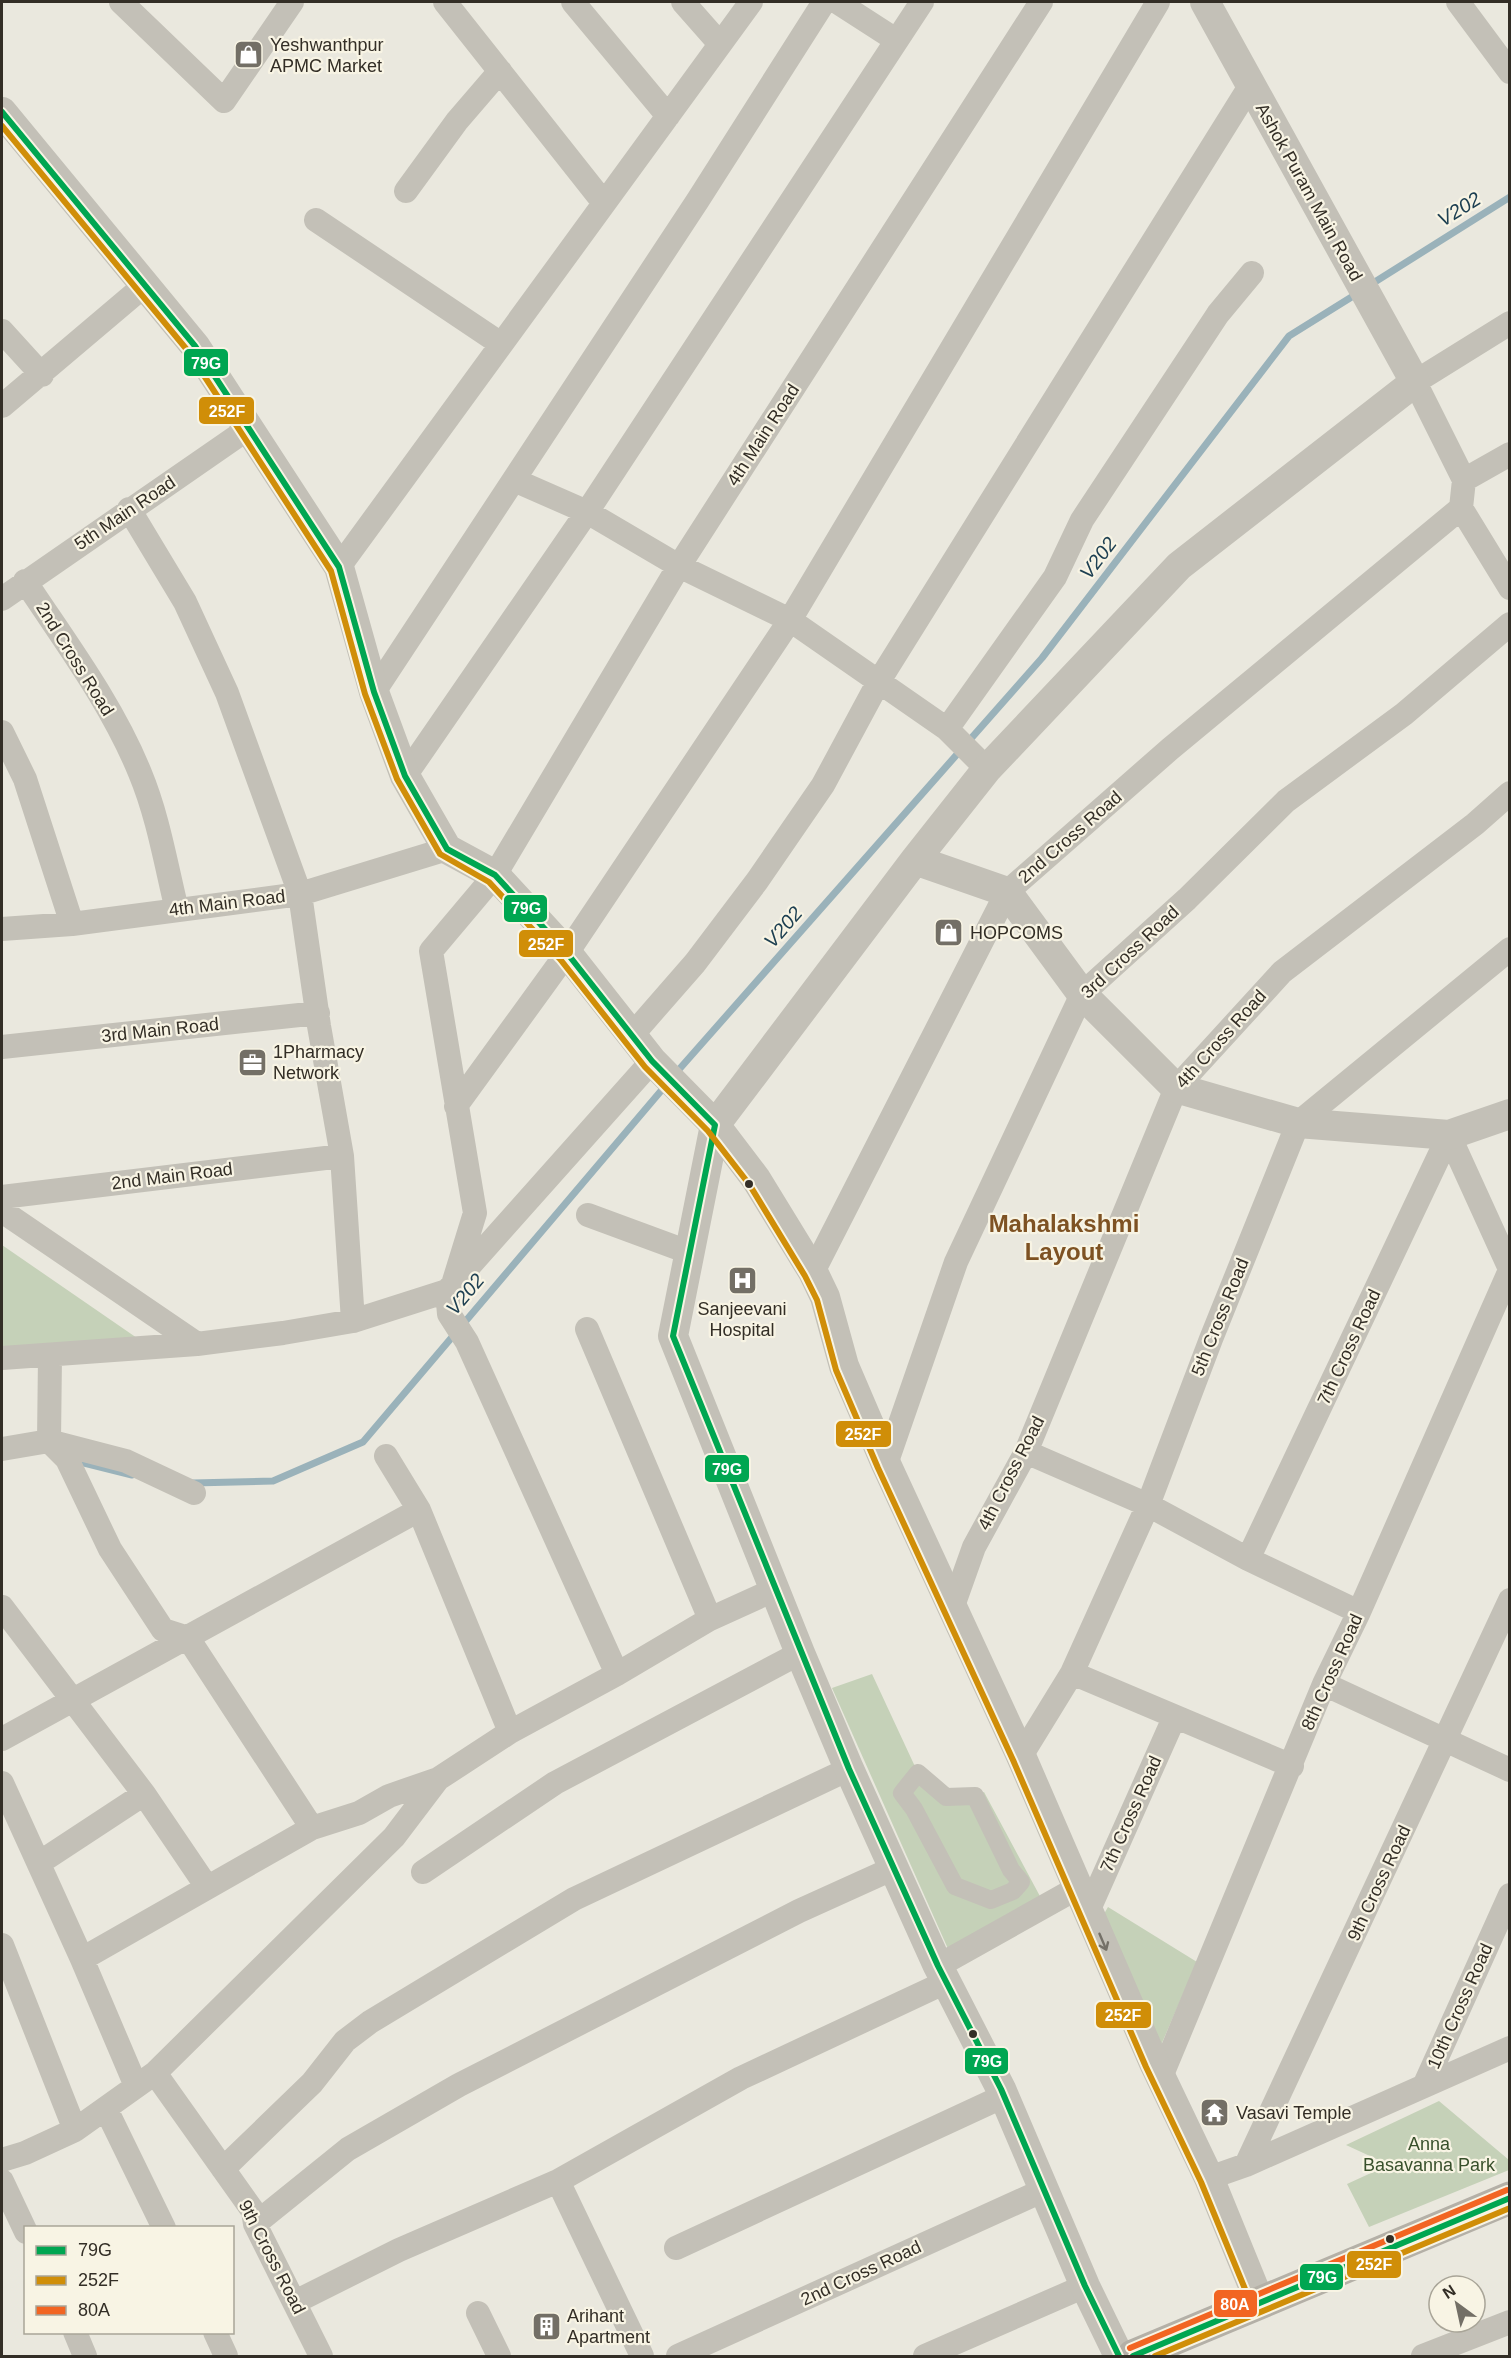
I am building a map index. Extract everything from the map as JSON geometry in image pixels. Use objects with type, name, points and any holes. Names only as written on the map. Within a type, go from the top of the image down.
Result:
[{"type":"main road","points":[[1133,2356],[1508,2202]]},
{"type":"street","points":[[121,2],[224,101],[292,2]]},
{"type":"street","points":[[445,2],[604,203]]},
{"type":"street","points":[[573,2],[668,116]]},
{"type":"street","points":[[683,2],[720,44]]},
{"type":"street","points":[[339,567],[751,2]]},
{"type":"street","points":[[374,692],[698,200],[824,2]]},
{"type":"street","points":[[837,2],[896,40]]},
{"type":"street","points":[[405,776],[587,512],[922,2]]},
{"type":"street","name":"4th Main Road","points":[[450,1295],[475,1213],[431,951],[495,875],[679,566],[1041,2]]},
{"type":"street","points":[[456,1106],[567,953],[789,620],[1158,2]]},
{"type":"street","name":"Ashok Puram Main Road","points":[[1205,2],[1415,382]]},
{"type":"street","points":[[1458,2],[1509,72]]},
{"type":"street","points":[[406,191],[457,122],[500,71]]},
{"type":"street","points":[[633,1034],[694,963],[757,882],[823,785],[879,681],[1250,86]]},
{"type":"street","points":[[2,112],[195,346],[339,567],[374,692],[405,776],[447,849],[495,875],[567,953],[652,1061],[715,1125],[756,1179],[813,1272],[825,1297],[844,1366],[885,1464],[1021,1756],[1161,2077],[1209,2178],[1260,2303]]},
{"type":"street","points":[[316,220],[501,344]]},
{"type":"street","points":[[947,729],[1054,577],[1082,520],[1218,314],[1252,273]]},
{"type":"street","points":[[2,406],[42,375],[145,285]]},
{"type":"street","points":[[1119,2356],[1085,2286],[1004,2096],[942,1974],[849,1769],[774,1590],[673,1336],[715,1125],[915,860],[987,769],[1179,566],[1415,382],[1509,323]]},
{"type":"street","points":[[2,331],[42,375]]},
{"type":"street","points":[[1415,382],[1464,480],[1461,508],[1509,588]]},
{"type":"street","name":"5th Main Road","points":[[2,599],[249,428]]},
{"type":"street","points":[[1464,480],[1509,454]]},
{"type":"street","points":[[514,480],[587,512],[679,566],[789,620],[947,729],[987,769]]},
{"type":"street","name":"2nd Cross Road","points":[[813,1272],[1007,892],[1170,749],[1461,508]]},
{"type":"street","points":[[129,509],[185,602],[227,693],[300,894],[342,1156],[352,1321]]},
{"type":"street","name":"2nd Cross Road","points":[[25,581],[99,692],[140,774],[164,852],[177,910]]},
{"type":"street","name":"3rd Cross Road","points":[[885,1464],[956,1262],[1082,994],[1187,899],[1286,801],[1404,714],[1509,624]]},
{"type":"street","points":[[2,732],[25,779],[72,924]]},
{"type":"street","name":"4th Cross Road","points":[[953,1606],[974,1547],[1026,1452],[1176,1088],[1282,972],[1475,824],[1509,793]]},
{"type":"street","name":"4th Main Road","points":[[2,929],[72,924],[300,894],[447,849]]},
{"type":"street","points":[[915,860],[1007,892],[1082,994],[1176,1088],[1298,1123],[1449,1135],[1509,1113]]},
{"type":"street","name":"5th Cross Road","points":[[1021,1756],[1072,1673],[1148,1505],[1298,1123],[1509,949]]},
{"type":"street","name":"3rd Main Road","points":[[2,1047],[318,1013]]},
{"type":"street","points":[[2,1360],[197,1344],[352,1321],[450,1295],[652,1061]]},
{"type":"street","name":"8th Cross Road","points":[[1161,2077],[1292,1766],[1324,1684],[1359,1612],[1509,1270],[1449,1135]]},
{"type":"street","name":"7th Cross Road","points":[[1248,1559],[1449,1135]]},
{"type":"street","name":"2nd Main Road","points":[[2,1197],[342,1156]]},
{"type":"street","points":[[2,1211],[197,1344]]},
{"type":"street","points":[[588,1215],[691,1253]]},
{"type":"street","points":[[450,1295],[466,1342],[617,1674]]},
{"type":"street","points":[[587,1329],[710,1619]]},
{"type":"street","points":[[50,1356],[50,1441],[68,1460],[110,1549],[163,1630],[188,1638],[312,1828]]},
{"type":"street","points":[[2,1449],[50,1441],[126,1461],[194,1493]]},
{"type":"street","points":[[1026,1452],[1148,1505],[1248,1559],[1359,1612]]},
{"type":"street","points":[[386,1456],[419,1510],[510,1732]]},
{"type":"street","points":[[2,1739],[419,1510]]},
{"type":"street","points":[[82,1959],[312,1828],[359,1813],[389,1796],[438,1779],[510,1732],[617,1674],[710,1619],[774,1590]]},
{"type":"street","name":"9th Cross Road","points":[[1246,2165],[1446,1740],[1509,1599]]},
{"type":"street","points":[[2,1607],[144,1794],[207,1887]]},
{"type":"street","points":[[423,1872],[555,1783],[800,1653]]},
{"type":"street","points":[[1072,1673],[1292,1766]]},
{"type":"street","points":[[1324,1684],[1509,1770]]},
{"type":"street","name":"7th Cross Road","points":[[1084,1898],[1174,1718]]},
{"type":"street","points":[[223,2169],[312,2083],[345,2041],[370,2022],[403,2005],[574,1899],[849,1769]]},
{"type":"street","points":[[918,1773],[946,1797],[975,1796],[1011,1870],[1021,1882],[1013,1892],[991,1900],[955,1886],[914,1809],[902,1792],[918,1773]]},
{"type":"street","points":[[2,2160],[25,2153],[75,2130],[145,2080],[394,1837],[438,1779]]},
{"type":"street","name":"9th Cross Road","points":[[2,1783],[82,1959],[145,2080],[223,2169],[253,2211],[255,2224],[321,2356]]},
{"type":"street","points":[[39,1863],[144,1794]]},
{"type":"street","points":[[255,2224],[348,2149],[459,2085],[769,1926],[894,1868]]},
{"type":"street","name":"10th Cross Road","points":[[1425,2084],[1509,1895]]},
{"type":"street","points":[[295,2302],[399,2250],[558,2181],[741,2078],[1084,1898]]},
{"type":"street","points":[[2,1945],[75,2130]]},
{"type":"street","points":[[1209,2178],[1246,2165],[1509,2048]]},
{"type":"street","points":[[676,2248],[1004,2096]]},
{"type":"street","points":[[106,2109],[163,2226]]},
{"type":"street","points":[[2,2181],[24,2228]]},
{"type":"street","points":[[558,2181],[642,2356]]},
{"type":"street","name":"2nd Cross Road","points":[[678,2356],[1044,2190]]},
{"type":"street","points":[[925,2356],[1085,2286]]},
{"type":"street","points":[[478,2313],[499,2356]]},
{"type":"street","points":[[1423,2356],[1509,2322]]},
{"type":"street","points":[[76,2334],[86,2356]]},
{"type":"street","points":[[215,2334],[226,2356]]},
{"type":"green space","points":[[2,1245],[137,1338],[2,1349]]},
{"type":"green space","points":[[872,1674],[918,1773],[946,1797],[975,1796],[984,1792],[1042,1900],[949,1951],[832,1688]]},
{"type":"green space","points":[[1108,1907],[1197,1962],[1161,2045],[1101,1919]]},
{"type":"green space","name":"Anna Basavanna Park","points":[[1439,2101],[1509,2160],[1509,2170],[1369,2227],[1347,2184],[1384,2167],[1385,2163],[1346,2145]]},
{"type":"waterway","name":"V202","points":[[1370,285],[1510,197]]},
{"type":"waterway","name":"V202","points":[[675,1074],[1042,658],[1289,336],[1358,293]]},
{"type":"waterway","name":"V202","points":[[193,1483],[273,1481],[363,1442],[666,1085]]},
{"type":"waterway","name":"V202","points":[[76,1461],[132,1475]]},
{"type":"transit line","name":"79G","points":[[2,112],[195,346],[339,567],[374,692],[405,776],[447,849],[495,875],[567,953],[652,1061],[715,1125],[673,1336],[849,1769],[938,1966],[1001,2089],[1085,2286],[1119,2356]]},
{"type":"transit line","name":"252F","points":[[2,126],[188,351],[331,571],[365,694],[397,779],[440,854],[489,882],[560,959],[645,1067],[708,1131],[749,1184],[805,1276],[817,1300],[836,1370],[878,1468],[1013,1760],[1146,2067],[1201,2182],[1252,2306]]},
{"type":"transit line","name":"80A","points":[[1130,2348],[1507,2190]]},
{"type":"transit line","name":"79G","points":[[1133,2356],[1510,2198]]},
{"type":"transit line","name":"252F","points":[[1155,2356],[1510,2208]]},
{"type":"place","name":"Yeshwanthpur APMC Market","points":[[249,55]]},
{"type":"place","name":"HOPCOMS","points":[[949,933]]},
{"type":"place","name":"1Pharmacy Network","points":[[252,1062]]},
{"type":"place","name":"Sanjeevani Hospital","points":[[742,1280]]},
{"type":"place","name":"Vasavi Temple","points":[[1215,2113]]},
{"type":"place","name":"Arihant Apartment","points":[[546,2326]]},
{"type":"district","name":"Mahalakshmi Layout","points":[[1064,1238]]}]
